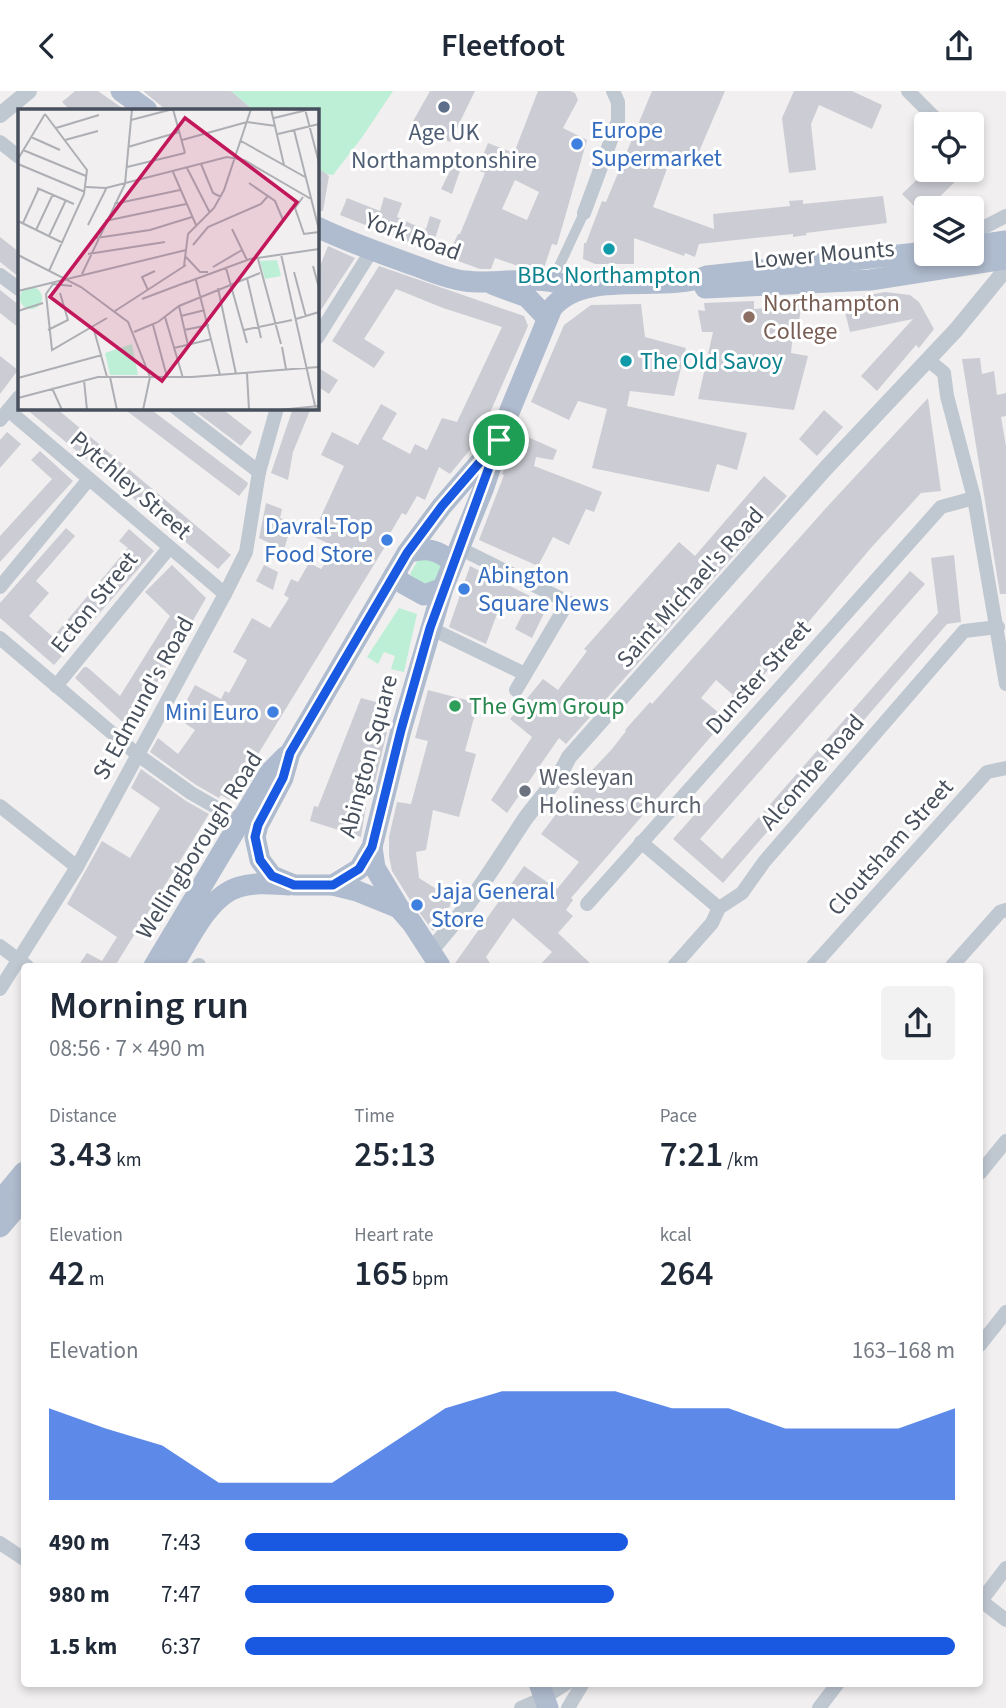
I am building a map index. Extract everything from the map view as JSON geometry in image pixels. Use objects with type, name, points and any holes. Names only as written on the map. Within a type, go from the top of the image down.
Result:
[{"type":"main road","points":[[121,91],[146,109]]},
{"type":"main road","name":"York Road","points":[[318,227],[450,278],[489,283],[515,280],[552,281],[577,290]]},
{"type":"main road","name":"Lower Mounts","points":[[984,250],[1006,241]]},
{"type":"main road","name":"Lower Mounts","points":[[577,290],[586,287],[689,283],[706,276],[914,253]]},
{"type":"main road","name":"Lower Mounts","points":[[984,256],[1006,259]]},
{"type":"main road","name":"Lower Mounts","points":[[689,283],[706,289],[829,284],[870,280],[928,266]]},
{"type":"main road","points":[[489,283],[527,297],[548,318]]},
{"type":"main road","name":"Abington Square","points":[[333,885],[359,869],[372,847],[401,730],[443,589],[552,308],[560,299],[577,290]]},
{"type":"main road","name":"Abington Square","points":[[294,885],[272,876],[265,868],[260,860],[255,837],[258,825],[283,778],[290,753],[407,553],[442,506],[499,440]]},
{"type":"main road","points":[[407,553],[428,548],[445,555],[456,555]]},
{"type":"main road","points":[[394,575],[404,584],[424,594],[443,589]]},
{"type":"main road","name":"Wellingborough Road","points":[[156,963],[270,772],[290,753]]},
{"type":"main road","points":[[372,847],[375,868],[399,908],[435,958]]},
{"type":"main road","points":[[178,958],[209,907],[230,890],[257,884],[333,885],[357,891],[399,908]]},
{"type":"main road","points":[[0,1201],[21,1176]]},
{"type":"main road","points":[[0,1227],[21,1202]]},
{"type":"street","points":[[0,115],[29,91]]},
{"type":"street","points":[[554,277],[584,213],[618,121],[618,102],[613,91]]},
{"type":"street","points":[[908,91],[929,112]]},
{"type":"street","points":[[0,142],[18,156]]},
{"type":"street","points":[[984,227],[1006,216]]},
{"type":"street","points":[[318,336],[372,250]]},
{"type":"street","points":[[977,266],[984,284],[981,300]]},
{"type":"street","name":"Saint Michael's Road","points":[[435,958],[452,927],[534,807],[561,774],[569,757],[819,476],[928,360],[1006,269]]},
{"type":"street","points":[[0,275],[18,288]]},
{"type":"street","points":[[928,360],[944,373],[947,396],[974,498],[1006,684]]},
{"type":"street","points":[[4,415],[18,398]]},
{"type":"street","points":[[177,409],[259,473]]},
{"type":"street","name":"St Edmund's Road","points":[[24,963],[246,552],[259,473],[277,409]]},
{"type":"street","name":"Pytchley Street","points":[[4,415],[89,478],[225,594]]},
{"type":"street","points":[[0,587],[89,478]]},
{"type":"street","name":"Dunster Street","points":[[587,904],[941,507],[974,498]]},
{"type":"street","name":"Ecton Street","points":[[55,686],[169,548]]},
{"type":"street","points":[[456,555],[568,601],[516,690]]},
{"type":"street","name":"Alcombe Road","points":[[677,963],[712,923],[719,908],[741,893],[764,862],[964,631],[998,627]]},
{"type":"street","points":[[430,628],[525,674]]},
{"type":"street","points":[[0,638],[138,755],[191,793],[240,821]]},
{"type":"street","name":"Cloutsham Street","points":[[816,963],[987,772],[1006,768]]},
{"type":"street","points":[[0,806],[77,867]]},
{"type":"street","points":[[641,842],[719,908]]},
{"type":"street","points":[[956,963],[1000,912],[1006,910]]},
{"type":"street","points":[[0,946],[22,963]]},
{"type":"street","name":"St Edmund's Road","points":[[0,989],[21,966]]},
{"type":"street","points":[[983,1169],[1006,1141]]},
{"type":"street","points":[[983,1341],[1006,1312]]},
{"type":"street","points":[[0,1543],[21,1557]]},
{"type":"street","points":[[983,1598],[1006,1568]]},
{"type":"street","points":[[983,1603],[1006,1620]]},
{"type":"street","points":[[521,1708],[559,1687]]},
{"type":"street","points":[[568,1708],[581,1687]]},
{"type":"street","points":[[819,1708],[835,1687]]},
{"type":"green space","points":[[231,91],[393,91],[333,175],[326,174],[318,168],[318,109],[252,109]]},
{"type":"green space","points":[[419,558],[438,560],[441,569],[435,582],[427,587],[413,582],[410,574]]},
{"type":"green space","points":[[399,608],[417,614],[404,672],[391,669],[395,656],[384,652],[378,664],[367,657]]},
{"type":"building","points":[[75,91],[98,91],[124,109],[69,109],[62,102]]},
{"type":"building","points":[[143,91],[231,91],[252,109],[165,109]]},
{"type":"building","name":"Age UK Northamptonshire","points":[[430,91],[475,91],[450,142],[412,123]]},
{"type":"building","points":[[538,91],[575,93],[578,100],[563,128],[587,140],[557,245],[552,244],[544,268],[521,267],[495,258],[491,269],[480,269],[447,257],[460,234],[485,173],[477,170],[488,143],[514,153]],"holes":[[[515,180],[539,192],[527,220],[502,209]]]},
{"type":"building","points":[[652,91],[725,91],[695,161],[673,152],[653,207],[714,229],[713,214],[790,206],[789,201],[803,200],[803,204],[883,196],[887,223],[793,237],[793,234],[699,244],[695,257],[685,253],[684,256],[634,238],[634,264],[595,264],[583,259],[584,243],[602,201],[606,202]]},
{"type":"building","points":[[794,91],[852,91],[882,105],[872,129],[819,105],[811,124],[816,170],[789,173],[782,118]]},
{"type":"building","points":[[456,159],[463,162],[452,194],[441,189]]},
{"type":"building","points":[[318,168],[329,176],[323,211],[318,211]]},
{"type":"building","points":[[914,182],[955,182],[940,196],[914,196],[914,206],[902,194]]},
{"type":"building","points":[[384,197],[402,203],[397,217],[414,225],[426,229],[430,216],[441,220],[431,251],[340,215],[347,198],[380,211]]},
{"type":"building","points":[[0,237],[18,251],[18,276],[0,262]]},
{"type":"building","points":[[328,246],[355,258],[318,314],[318,265]]},
{"type":"building","points":[[379,266],[524,316],[528,326],[478,440],[450,474],[439,467],[425,500],[417,496],[406,515],[402,513],[384,544],[386,545],[230,800],[221,795],[219,798],[150,752],[158,738],[178,754],[195,730],[177,718],[195,685],[221,699],[225,691],[229,693],[247,660],[233,652],[252,618],[270,628],[289,598],[284,595],[291,579],[298,582],[309,563],[321,569],[336,547],[312,536],[344,466],[321,455],[332,432],[358,445],[381,404],[397,413],[382,439],[410,454],[415,444],[427,450],[442,418],[457,422],[502,327],[396,289],[364,339],[385,352],[374,368],[332,341]]},
{"type":"building","points":[[0,290],[18,304],[18,327],[0,313]]},
{"type":"building","name":"Northampton College","points":[[885,292],[910,295],[919,302],[934,329],[919,348],[916,345],[877,391],[861,376],[913,319],[850,332],[842,300]]},
{"type":"building","points":[[754,301],[754,309],[779,307],[781,304],[801,304],[799,323],[794,324],[791,353],[808,356],[794,410],[698,399],[713,332],[702,332],[698,310],[705,311],[704,303]]},
{"type":"building","points":[[641,304],[645,337],[686,348],[674,396],[630,391],[627,406],[747,433],[737,470],[717,464],[709,492],[592,468],[607,409],[578,401],[569,420],[531,402],[564,325],[591,305]]},
{"type":"building","points":[[0,356],[18,370],[0,394]]},
{"type":"building","points":[[980,358],[982,374],[994,371],[997,395],[1006,393],[1006,416],[1001,417],[1006,446],[1006,594],[1000,594],[962,359]]},
{"type":"building","points":[[318,368],[338,380],[329,394],[318,387]]},
{"type":"building","points":[[928,398],[941,491],[921,493],[870,549],[571,898],[573,900],[566,910],[573,916],[558,933],[590,963],[542,963],[552,952],[513,918],[486,957],[490,963],[455,963],[524,866],[557,889],[579,862],[541,834],[625,730],[650,702],[652,704]],"holes":[[[716,680],[733,695],[719,713],[701,698]]]},
{"type":"building","points":[[26,409],[57,409],[231,555],[218,569]]},
{"type":"building","points":[[124,409],[150,409],[248,483],[239,496]]},
{"type":"building","points":[[192,409],[222,409],[252,432],[241,446]]},
{"type":"building","points":[[293,409],[311,409],[293,452],[288,480],[271,473]]},
{"type":"building","points":[[824,410],[843,427],[817,456],[799,439]]},
{"type":"building","points":[[7,432],[21,444],[0,468],[0,440]]},
{"type":"building","points":[[521,434],[557,450],[553,460],[536,457],[534,466],[602,492],[594,512],[586,509],[569,545],[553,537],[538,566],[479,540],[504,475],[502,474]]},
{"type":"building","points":[[40,451],[73,481],[0,562],[0,536],[52,479],[31,460]]},
{"type":"building","points":[[764,476],[787,496],[566,744],[559,738],[507,813],[491,800],[532,737],[510,719],[543,679],[558,690],[587,651],[584,649],[679,542],[695,556]]},
{"type":"building","points":[[266,503],[282,509],[280,518],[292,522],[284,550],[259,538]]},
{"type":"building","points":[[66,528],[75,536],[36,581],[49,593],[29,616],[53,637],[128,548],[119,541],[129,529],[154,551],[54,665],[0,618],[0,603]]},
{"type":"building","points":[[954,555],[961,622],[947,624],[723,883],[673,839],[910,571],[925,584],[700,839],[722,859],[938,613],[931,558]]},
{"type":"building","points":[[172,565],[206,598],[130,729],[75,678],[87,667],[120,696],[170,616],[145,592]]},
{"type":"building","points":[[264,565],[278,572],[273,590],[256,581]]},
{"type":"building","points":[[470,566],[548,605],[532,638],[515,629],[524,611],[502,600],[486,644],[449,627]]},
{"type":"building","points":[[428,690],[478,703],[465,751],[476,754],[459,817],[433,810],[426,850],[416,852],[419,878],[454,900],[433,931],[392,871],[389,856],[389,837],[397,802],[411,804],[428,741],[415,738]]},
{"type":"building","points":[[361,698],[380,703],[373,728],[387,732],[375,782],[370,781],[361,837],[310,821]]},
{"type":"building","points":[[141,769],[209,814],[117,963],[80,963],[87,953],[102,961],[117,937],[67,904],[102,841],[130,858],[160,808],[131,788]]},
{"type":"place","name":"Age UK Northamptonshire","points":[[444,107]]},
{"type":"place","name":"Europe Supermarket","points":[[577,144]]},
{"type":"place","name":"BBC Northampton","points":[[609,249]]},
{"type":"place","name":"Northampton College","points":[[749,317]]},
{"type":"place","name":"The Old Savoy","points":[[626,361]]},
{"type":"place","name":"Davral-Top Food Store","points":[[387,540]]},
{"type":"place","name":"Abington Square News","points":[[464,589]]},
{"type":"place","name":"The Gym Group","points":[[455,706]]},
{"type":"place","name":"Mini Euro","points":[[273,712]]},
{"type":"place","name":"Wesleyan Holiness Church","points":[[525,791]]},
{"type":"place","name":"Jaja General Store","points":[[417,905]]},
{"type":"route","points":[[499,440],[484,487],[430,628],[372,847],[359,869],[333,885],[294,885],[272,876],[260,860],[255,837],[258,825],[283,778],[290,753],[407,553],[442,506],[499,440]]}]
